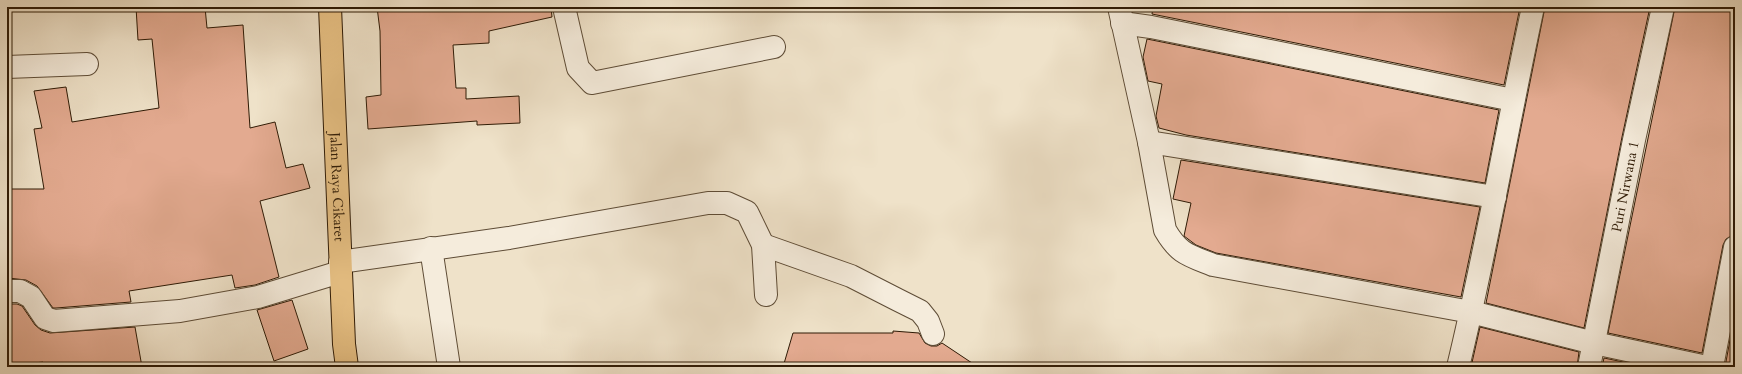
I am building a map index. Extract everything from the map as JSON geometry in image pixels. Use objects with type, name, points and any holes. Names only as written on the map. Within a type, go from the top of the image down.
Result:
[{"type":"main road","name":"Jalan Raya Cikaret","points":[[330,7],[340,267],[344,344],[347,367]]},
{"type":"street","points":[[564,7],[578,68],[592,83],[774,47]]},
{"type":"street","points":[[1458,367],[1471,312],[1513,100],[1534,7]]},
{"type":"street","name":"Puri Nirwana 1","points":[[1589,367],[1634,140],[1663,7]]},
{"type":"street","points":[[1120,15],[1150,27],[1513,100]]},
{"type":"street","points":[[1120,15],[1149,142],[1165,230],[1172,243],[1183,254],[1213,265],[1471,312],[1594,343],[1707,367]]},
{"type":"street","points":[[7,67],[87,64]]},
{"type":"street","points":[[1149,142],[1495,197]]},
{"type":"street","points":[[7,292],[20,291],[32,297],[45,318],[54,321],[195,308],[258,297],[340,267],[432,248],[509,238],[708,203],[727,203],[747,212],[763,245],[766,295]]},
{"type":"street","points":[[763,245],[851,276],[898,300],[920,312],[928,321],[933,334]]},
{"type":"street","points":[[1712,367],[1735,247]]},
{"type":"street","points":[[432,248],[449,367]]},
{"type":"building","points":[[136,7],[205,7],[207,28],[243,25],[250,128],[275,122],[286,168],[303,164],[310,188],[260,201],[279,277],[255,285],[235,288],[232,275],[129,291],[131,302],[53,308],[37,286],[26,280],[8,278],[7,189],[44,189],[34,129],[42,128],[34,91],[66,87],[72,122],[159,108],[152,39],[138,40]]},
{"type":"building","points":[[377,7],[551,7],[552,17],[489,31],[489,43],[453,45],[456,88],[466,88],[466,99],[519,96],[520,123],[477,125],[477,121],[368,129],[366,97],[381,95],[380,31]]},
{"type":"building","points":[[1153,7],[1520,7],[1504,85],[1152,14]]},
{"type":"building","points":[[1545,7],[1650,7],[1622,137],[1584,328],[1486,303]]},
{"type":"building","points":[[1675,7],[1735,7],[1735,235],[1726,239],[1723,245],[1702,353],[1608,333]]},
{"type":"building","points":[[1147,39],[1499,110],[1485,183],[1186,135],[1159,128],[1156,116],[1162,84],[1148,81],[1143,57]]},
{"type":"building","points":[[1181,160],[1480,207],[1461,297],[1216,253],[1196,245],[1184,236],[1191,203],[1173,199]]},
{"type":"building","points":[[292,300],[308,349],[274,361],[257,310]]},
{"type":"building","points":[[7,304],[17,304],[22,306],[35,325],[41,330],[50,333],[135,327],[142,367],[44,367],[43,362],[7,366]]},
{"type":"building","points":[[1735,313],[1735,367],[1725,367]]},
{"type":"building","points":[[1480,327],[1579,352],[1577,367],[1471,367]]},
{"type":"building","points":[[893,331],[919,333],[925,343],[931,346],[937,346],[942,343],[978,367],[783,367],[793,333],[893,333]]},
{"type":"building","points":[[1604,358],[1647,367],[1602,367]]}]
